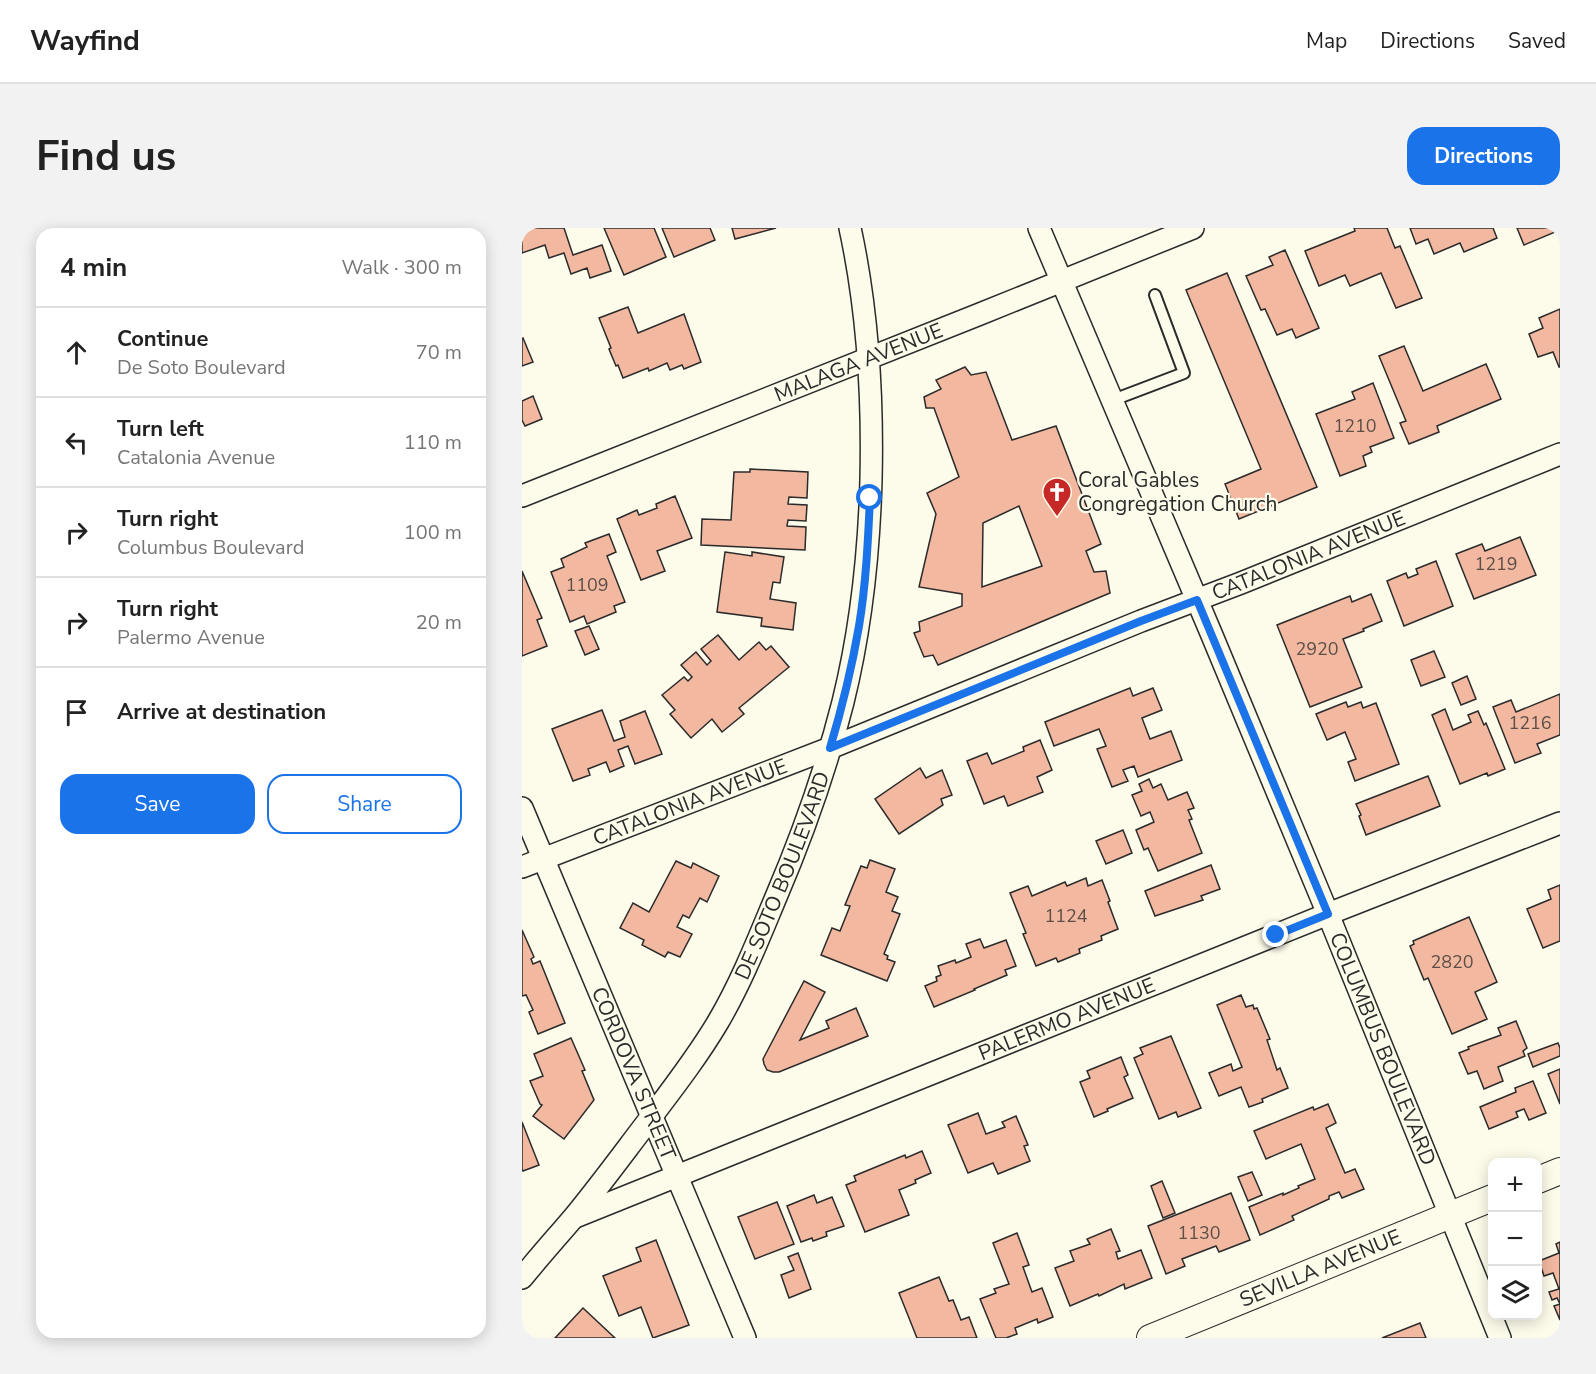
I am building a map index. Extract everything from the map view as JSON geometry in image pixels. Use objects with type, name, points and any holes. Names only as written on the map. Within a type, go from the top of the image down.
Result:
[{"type":"street","name":"DE SOTO BOULEVARD","points":[[525,1268],[574,1217],[704,1044],[748,964],[810,813],[843,701],[859,626],[866,573],[871,454],[868,359],[863,297],[850,228]]},
{"type":"street","name":"COLUMBUS BOULEVARD","points":[[1039,228],[1328,914],[1500,1338]]},
{"type":"street","name":"MALAGA AVENUE","points":[[522,496],[1193,228]]},
{"type":"street","name":"CATALONIA AVENUE","points":[[522,867],[830,748],[1560,454]]},
{"type":"street","name":"CORDOVA STREET","points":[[522,808],[745,1338]]},
{"type":"street","name":"PALERMO AVENUE","points":[[574,1217],[1560,823]]},
{"type":"street","points":[[1542,1178],[1560,1171]]},
{"type":"street","name":"SEVILLA AVENUE","points":[[1150,1338],[1488,1200]]},
{"type":"lane","points":[[1113,400],[1185,373],[1155,295]]},
{"type":"building","points":[[530,228],[564,228],[573,255],[602,245],[611,271],[590,278],[587,268],[571,274],[564,253],[549,258],[545,245],[522,253],[522,231]]},
{"type":"building","points":[[604,228],[654,228],[666,257],[624,275]]},
{"type":"building","points":[[662,228],[710,228],[715,240],[674,257]]},
{"type":"building","points":[[732,228],[776,228],[735,239]]},
{"type":"building","points":[[1354,228],[1387,228],[1395,248],[1400,246],[1422,298],[1396,308],[1381,273],[1350,286],[1345,275],[1319,286],[1305,251],[1355,231]]},
{"type":"building","points":[[1410,228],[1493,228],[1497,238],[1464,252],[1460,243],[1434,254],[1428,239],[1416,244]]},
{"type":"building","points":[[1517,228],[1560,228],[1560,230],[1524,245]]},
{"type":"building","points":[[1285,250],[1319,328],[1296,338],[1292,329],[1277,335],[1265,309],[1261,310],[1246,276],[1273,265],[1269,257]]},
{"type":"building","points":[[1227,273],[1317,487],[1239,519],[1225,484],[1261,469],[1186,290]]},
{"type":"building","points":[[628,307],[638,333],[684,314],[701,362],[684,369],[682,365],[670,370],[667,363],[623,378],[609,349],[611,348],[599,318]]},
{"type":"building","points":[[1560,309],[1559,367],[1553,352],[1538,357],[1529,334],[1543,328],[1539,318]]},
{"type":"building","points":[[522,339],[533,362],[522,366]]},
{"type":"building","points":[[1404,346],[1423,391],[1486,364],[1501,399],[1437,426],[1439,432],[1409,444],[1400,423],[1406,421],[1379,356]]},
{"type":"building","name":"Coral Gables Congregation Church","points":[[965,367],[971,375],[986,372],[1012,440],[1056,426],[1101,544],[1086,551],[1094,572],[1106,571],[1110,593],[938,665],[933,655],[924,657],[914,633],[920,631],[919,622],[962,606],[962,594],[919,587],[936,514],[927,493],[959,477],[934,408],[926,408],[924,397],[941,389],[936,380]],"holes":[[[1019,506],[1042,566],[982,587],[983,523]]]},
{"type":"building","points":[[1373,383],[1394,438],[1370,447],[1372,452],[1363,456],[1366,466],[1340,476],[1316,414],[1355,399],[1352,392]]},
{"type":"building","points":[[533,396],[542,419],[525,426],[522,420],[522,401]]},
{"type":"building","points":[[750,469],[808,472],[807,498],[789,497],[788,504],[807,505],[806,521],[788,520],[787,526],[806,527],[805,550],[701,545],[702,519],[731,520],[734,472],[750,472]]},
{"type":"building","points":[[675,496],[692,538],[657,551],[665,571],[641,580],[617,519],[637,510],[639,515],[657,508],[656,504]]},
{"type":"building","points":[[609,534],[616,552],[607,556],[625,602],[614,606],[616,612],[587,624],[584,616],[570,622],[551,572],[564,567],[561,559],[587,547],[585,543]]},
{"type":"building","points":[[1520,537],[1536,575],[1474,599],[1456,554],[1482,544],[1485,551]]},
{"type":"building","points":[[725,552],[752,556],[752,552],[784,557],[780,583],[773,582],[770,599],[796,603],[793,630],[761,626],[762,618],[717,612]]},
{"type":"building","points":[[1436,561],[1453,606],[1404,626],[1387,581],[1406,573],[1408,578],[1418,574],[1416,569]]},
{"type":"building","points":[[522,571],[542,618],[537,620],[547,646],[522,656]]},
{"type":"building","points":[[1371,594],[1382,621],[1343,639],[1362,687],[1310,707],[1277,625],[1350,596],[1352,602]]},
{"type":"building","points":[[589,626],[599,649],[585,655],[575,631]]},
{"type":"building","points":[[718,635],[739,660],[759,642],[766,650],[771,646],[789,667],[739,708],[744,714],[722,732],[712,719],[691,738],[670,714],[675,710],[662,695],[684,677],[688,681],[692,677],[681,665],[696,652],[707,665],[711,661],[701,649]]},
{"type":"building","points":[[1434,651],[1445,677],[1421,686],[1411,660]]},
{"type":"building","points":[[1467,676],[1476,699],[1461,705],[1452,683]]},
{"type":"building","points":[[1130,688],[1133,696],[1153,688],[1162,710],[1142,718],[1150,739],[1171,731],[1182,760],[1138,777],[1134,766],[1123,770],[1128,781],[1112,787],[1097,749],[1106,746],[1099,729],[1054,746],[1045,722]]},
{"type":"building","points":[[1560,694],[1560,735],[1537,744],[1541,753],[1515,763],[1493,707],[1511,700],[1516,712]]},
{"type":"building","points":[[1346,702],[1348,707],[1361,702],[1363,708],[1376,703],[1399,764],[1355,781],[1348,762],[1356,759],[1345,732],[1327,740],[1316,714]]},
{"type":"building","points":[[1445,709],[1453,730],[1471,722],[1468,715],[1478,711],[1484,725],[1486,723],[1505,769],[1488,776],[1487,773],[1460,784],[1432,715]]},
{"type":"building","points":[[602,710],[614,741],[625,737],[620,721],[645,711],[662,754],[635,764],[628,746],[618,750],[624,766],[610,772],[606,762],[588,769],[590,775],[573,781],[552,729]]},
{"type":"building","points":[[1040,740],[1052,770],[1037,777],[1043,792],[1008,806],[1004,796],[984,804],[967,761],[987,753],[992,764],[1024,751],[1023,747]]},
{"type":"building","points":[[920,768],[926,778],[942,770],[952,795],[941,799],[943,805],[899,834],[875,799]]},
{"type":"building","points":[[1428,776],[1440,806],[1366,835],[1356,804]]},
{"type":"building","points":[[1149,779],[1153,788],[1161,784],[1168,800],[1187,792],[1194,808],[1188,810],[1192,819],[1189,820],[1202,853],[1158,871],[1148,848],[1144,850],[1136,830],[1154,822],[1150,812],[1141,816],[1132,795],[1142,791],[1139,784]]},
{"type":"building","points":[[1123,830],[1132,853],[1106,864],[1096,841]]},
{"type":"building","points":[[870,860],[895,869],[886,892],[898,897],[892,911],[900,914],[884,954],[888,956],[887,959],[895,962],[887,981],[821,955],[832,928],[840,931],[850,906],[845,905],[861,866],[867,868]]},
{"type":"building","points":[[676,861],[691,868],[693,863],[719,876],[707,902],[700,898],[689,918],[683,915],[677,927],[692,934],[680,957],[668,952],[665,957],[642,945],[644,940],[620,928],[633,903],[649,912]]},
{"type":"building","points":[[1211,865],[1220,889],[1201,896],[1203,900],[1155,916],[1145,891]]},
{"type":"building","points":[[1086,878],[1088,886],[1102,880],[1118,929],[1101,936],[1102,940],[1079,949],[1080,953],[1058,962],[1056,958],[1036,966],[1010,893],[1028,886],[1032,896],[1065,882],[1067,886]]},
{"type":"building","points":[[1560,885],[1560,941],[1543,948],[1527,909],[1551,899],[1548,890]]},
{"type":"building","points":[[1469,917],[1497,982],[1475,992],[1487,1019],[1452,1034],[1428,978],[1424,980],[1410,946],[1414,944],[1413,941]]},
{"type":"building","points":[[522,930],[534,957],[531,959],[533,964],[540,961],[565,1023],[538,1034],[529,1012],[533,1010],[526,995],[522,996]]},
{"type":"building","points":[[980,939],[984,948],[1006,940],[1016,966],[1005,970],[1007,975],[934,1007],[925,986],[937,981],[936,977],[941,975],[938,966],[955,960],[956,963],[971,957],[966,944]]},
{"type":"building","points":[[804,981],[825,992],[800,1040],[829,1028],[826,1021],[856,1008],[868,1036],[779,1072],[767,1070],[763,1059]]},
{"type":"building","points":[[1241,995],[1246,1007],[1253,1005],[1254,1009],[1257,1008],[1270,1039],[1267,1040],[1277,1070],[1280,1068],[1288,1088],[1249,1107],[1241,1087],[1219,1096],[1209,1073],[1231,1064],[1233,1071],[1242,1067],[1217,1005]]},
{"type":"building","points":[[1516,1021],[1527,1048],[1523,1051],[1525,1056],[1498,1067],[1503,1081],[1484,1089],[1477,1071],[1468,1074],[1459,1053],[1469,1049],[1468,1047],[1501,1035],[1498,1028]]},
{"type":"building","points":[[1171,1036],[1201,1108],[1178,1117],[1176,1112],[1159,1119],[1134,1058],[1143,1054],[1140,1048]]},
{"type":"building","points":[[571,1038],[585,1070],[582,1071],[594,1100],[564,1139],[533,1116],[542,1105],[530,1081],[543,1076],[534,1054]]},
{"type":"building","points":[[1558,1043],[1560,1056],[1533,1067],[1528,1054]]},
{"type":"building","points":[[1121,1057],[1128,1075],[1124,1077],[1133,1098],[1094,1117],[1080,1082],[1090,1078],[1087,1071]]},
{"type":"building","points":[[1560,1069],[1560,1104],[1548,1074]]},
{"type":"building","points":[[1533,1081],[1546,1113],[1529,1120],[1524,1109],[1516,1112],[1518,1117],[1489,1129],[1480,1107],[1516,1092],[1515,1088]]},
{"type":"building","points":[[1328,1104],[1336,1123],[1326,1128],[1345,1173],[1355,1169],[1364,1189],[1342,1198],[1339,1192],[1329,1196],[1329,1199],[1292,1216],[1294,1220],[1260,1235],[1249,1207],[1283,1193],[1283,1195],[1315,1179],[1301,1144],[1266,1159],[1254,1131],[1313,1107],[1314,1110]]},
{"type":"building","points":[[978,1113],[986,1134],[1005,1127],[1002,1122],[1016,1116],[1028,1145],[1024,1146],[1030,1161],[998,1174],[993,1163],[968,1173],[948,1125]]},
{"type":"building","points":[[522,1122],[539,1165],[523,1171],[522,1169]]},
{"type":"building","points":[[922,1151],[931,1173],[899,1190],[909,1215],[865,1232],[846,1185],[856,1181],[854,1176],[905,1155],[906,1158]]},
{"type":"building","points":[[1252,1172],[1262,1195],[1248,1201],[1238,1177]]},
{"type":"building","points":[[1162,1181],[1175,1213],[1163,1218],[1151,1186]]},
{"type":"building","points":[[1231,1193],[1250,1240],[1219,1252],[1216,1246],[1182,1259],[1185,1266],[1166,1274],[1148,1226]]},
{"type":"building","points":[[814,1195],[817,1203],[832,1197],[844,1226],[826,1232],[827,1236],[801,1242],[787,1206]]},
{"type":"building","points":[[777,1202],[794,1244],[755,1259],[738,1217]]},
{"type":"building","points":[[1111,1229],[1120,1251],[1116,1252],[1118,1259],[1141,1250],[1152,1278],[1125,1289],[1124,1284],[1070,1306],[1055,1268],[1074,1261],[1070,1251],[1090,1244],[1087,1239]]},
{"type":"building","points":[[1017,1233],[1029,1265],[1023,1267],[1032,1292],[1042,1288],[1053,1317],[1038,1323],[1037,1319],[1015,1328],[1017,1334],[1006,1338],[996,1338],[980,1299],[996,1293],[994,1289],[1009,1284],[993,1243]]},
{"type":"building","points":[[656,1240],[689,1325],[653,1338],[641,1307],[619,1316],[603,1276],[641,1261],[636,1248]]},
{"type":"building","points":[[1560,1242],[1560,1304],[1557,1298],[1552,1300],[1549,1292],[1559,1289],[1553,1273],[1544,1276],[1542,1270],[1542,1260],[1559,1253],[1556,1244]]},
{"type":"building","points":[[798,1253],[811,1289],[789,1298],[781,1275],[794,1270],[788,1257]]},
{"type":"building","points":[[939,1277],[949,1301],[953,1300],[961,1320],[969,1317],[977,1338],[917,1338],[899,1293]]},
{"type":"building","points":[[1560,1304],[1560,1320],[1554,1306]]},
{"type":"building","points":[[583,1308],[615,1338],[555,1338]]},
{"type":"building","points":[[1420,1323],[1426,1338],[1382,1338]]},
{"type":"place","name":"Coral Gables Congregation Church","points":[[1057,518]]},
{"type":"route","points":[[870,498],[866,573],[859,626],[830,748],[1197,600],[1328,914],[1276,935]]}]
